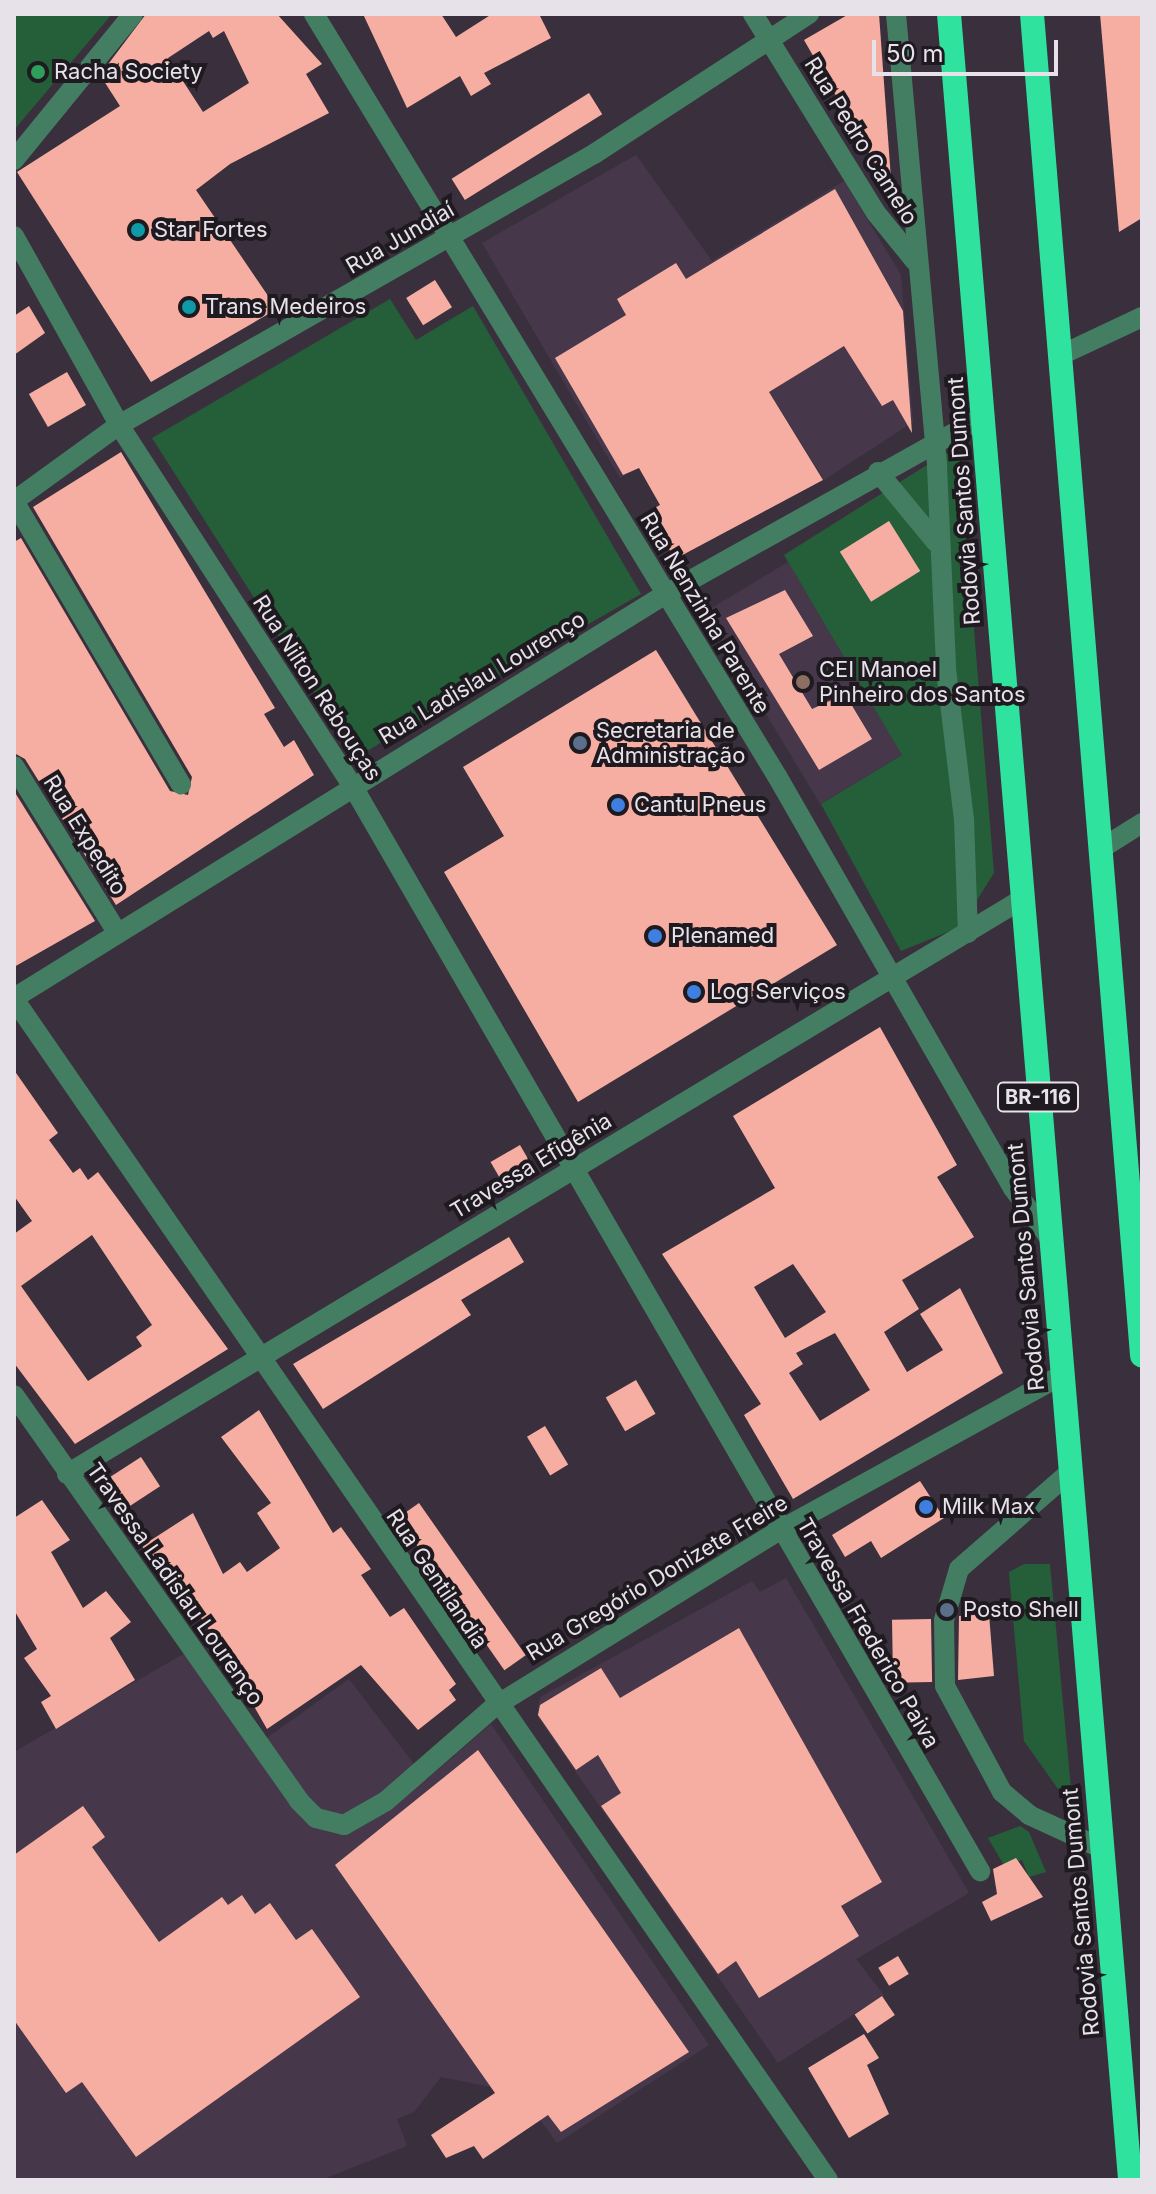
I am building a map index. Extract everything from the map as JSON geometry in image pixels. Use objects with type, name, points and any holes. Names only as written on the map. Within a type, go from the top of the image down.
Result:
[{"type":"highway","name":"Rodovia Santos Dumont","points":[[949,14],[984,416],[1019,901],[1051,1240],[1130,2180]]},
{"type":"highway","points":[[1032,14],[1142,1355]]},
{"type":"street","points":[[14,160],[133,14]]},
{"type":"street","name":"Rua Nenzinha Parente","points":[[314,14],[664,595],[777,776],[890,981],[1051,1240]]},
{"type":"street","name":"Rua Pedro Camelo","points":[[753,14],[876,213],[915,261]]},
{"type":"street","name":"Rua Jundiaí","points":[[14,501],[119,425],[451,237],[809,14]]},
{"type":"street","points":[[896,14],[915,261],[935,439],[936,542],[964,819],[968,933]]},
{"type":"street","name":"Rua Nilton Rebouças","points":[[14,236],[119,425],[352,785],[573,1168]]},
{"type":"street","points":[[1059,356],[1142,317]]},
{"type":"street","name":"Rua Ladislau Lourenço","points":[[14,999],[115,929],[664,595],[935,439],[984,416]]},
{"type":"street","points":[[878,472],[936,542]]},
{"type":"street","points":[[14,501],[181,784]]},
{"type":"street","name":"Rua Expedito","points":[[14,766],[115,929]]},
{"type":"street","points":[[1099,850],[1142,823]]},
{"type":"street","name":"Travessa Efigênia","points":[[67,1474],[1019,901]]},
{"type":"street","name":"Rua Gentilandia","points":[[14,999],[495,1706],[828,2180]]},
{"type":"street","name":"Travessa Frederico Paiva","points":[[573,1168],[980,1871]]},
{"type":"street","name":"Rua Gregório Donizete Freire","points":[[299,1801],[316,1818],[344,1825],[386,1801],[495,1706],[780,1530],[1062,1375]]},
{"type":"street","name":"Travessa Ladislau Lourenço","points":[[14,1395],[299,1801]]},
{"type":"street","points":[[1070,1472],[959,1569],[944,1620],[945,1686],[1002,1792],[1040,1821],[1101,1848]]},
{"type":"shaded area","points":[[636,155],[712,261],[844,181],[901,275],[913,422],[824,480],[768,390],[620,478],[482,243]]},
{"type":"shaded area","name":"CEI Manoel Pinheiro dos Santos","points":[[788,562],[903,754],[820,804],[705,612]]},
{"type":"shaded area","points":[[786,1578],[969,1893],[856,1959],[884,1995],[778,2063],[537,1716],[540,1697],[752,1581],[760,1592]]},
{"type":"shaded area","points":[[185,1653],[253,1748],[349,1679],[426,1780],[491,1724],[709,2045],[557,2143],[521,2093],[441,2077],[414,2112],[397,2119],[407,2146],[321,2180],[14,2180],[14,1752]]},
{"type":"green space","name":"Racha Society","points":[[14,14],[112,14],[14,130]]},
{"type":"green space","points":[[390,299],[416,340],[473,306],[641,594],[356,757],[152,438]]},
{"type":"green space","points":[[946,453],[960,459],[994,873],[960,927],[901,951],[821,804],[902,755],[784,555]]},
{"type":"green space","points":[[1024,1564],[1050,1564],[1073,1810],[1024,1741],[1009,1572]]},
{"type":"green space","points":[[1020,1826],[1029,1832],[1046,1872],[1029,1877],[1022,1860],[1005,1867],[988,1838]]},
{"type":"building","points":[[146,14],[277,14],[322,64],[306,74],[329,113],[230,164],[196,190],[277,309],[151,382],[17,172],[120,106],[100,75]],"holes":[[[209,31],[213,38],[224,31],[249,83],[203,112],[168,58]]]},
{"type":"building","points":[[363,14],[441,14],[456,37],[492,14],[539,14],[551,38],[484,73],[491,84],[471,96],[460,76],[407,108]]},
{"type":"building","points":[[849,14],[879,14],[892,193],[804,40]]},
{"type":"building","points":[[1100,14],[1142,14],[1142,218],[1119,232]]},
{"type":"building","points":[[589,93],[602,114],[465,200],[452,179]]},
{"type":"building","points":[[835,189],[903,311],[912,433],[893,400],[882,406],[844,346],[769,392],[823,480],[675,559],[647,512],[660,505],[639,468],[623,475],[555,358],[626,315],[617,299],[676,263],[686,279]]},
{"type":"building","points":[[435,280],[452,307],[423,325],[406,298]]},
{"type":"building","points":[[29,306],[45,333],[14,355],[14,316]]},
{"type":"building","points":[[67,372],[86,405],[48,427],[29,394]]},
{"type":"building","points":[[121,452],[275,708],[264,714],[284,747],[294,740],[314,775],[116,905],[25,759],[14,753],[14,542],[21,538],[170,791],[188,795],[192,777],[33,507]]},
{"type":"building","points":[[889,521],[920,571],[871,602],[840,552]]},
{"type":"building","points":[[785,590],[813,636],[779,654],[812,709],[845,694],[872,739],[819,770],[726,618]]},
{"type":"building","points":[[656,650],[837,945],[578,1102],[444,872],[504,836],[463,767]]},
{"type":"building","points":[[14,791],[95,921],[14,967]]},
{"type":"building","points":[[880,1027],[957,1165],[937,1177],[974,1237],[902,1280],[919,1309],[884,1332],[907,1372],[943,1350],[920,1314],[960,1288],[1003,1373],[793,1499],[744,1415],[761,1404],[662,1254],[775,1188],[733,1116]],"holes":[[[793,1264],[826,1312],[785,1338],[754,1287]],[[835,1333],[870,1390],[820,1421],[789,1373],[803,1364],[796,1353]]]},
{"type":"building","points":[[14,1070],[58,1133],[49,1140],[73,1173],[80,1168],[88,1180],[98,1172],[228,1349],[75,1444],[14,1363],[14,1234],[32,1221],[14,1196]],"holes":[[[92,1235],[152,1325],[136,1337],[142,1346],[88,1381],[21,1286]]]},
{"type":"building","points":[[520,1145],[531,1164],[502,1181],[491,1162]]},
{"type":"building","points":[[509,1237],[524,1262],[461,1300],[471,1315],[323,1409],[293,1364]]},
{"type":"building","points":[[636,1380],[656,1414],[625,1431],[606,1398]]},
{"type":"building","points":[[259,1410],[333,1533],[341,1527],[371,1569],[361,1575],[390,1617],[404,1608],[456,1684],[449,1690],[456,1700],[418,1730],[361,1665],[267,1729],[231,1666],[225,1670],[211,1650],[219,1645],[165,1564],[158,1569],[142,1546],[193,1513],[223,1574],[240,1562],[247,1572],[280,1548],[257,1513],[271,1503],[221,1437]]},
{"type":"building","points":[[545,1426],[568,1465],[550,1475],[527,1437]]},
{"type":"building","points":[[141,1457],[160,1486],[121,1511],[102,1482]]},
{"type":"building","points":[[920,1481],[944,1518],[881,1558],[871,1541],[845,1557],[832,1535]]},
{"type":"building","points":[[42,1500],[70,1540],[51,1552],[83,1608],[106,1591],[131,1622],[110,1638],[135,1680],[56,1729],[41,1702],[51,1696],[24,1658],[37,1649],[14,1610],[14,1518]]},
{"type":"building","points":[[419,1503],[526,1655],[504,1670],[398,1518]]},
{"type":"building","points":[[989,1614],[994,1676],[958,1680],[959,1616]]},
{"type":"building","points":[[931,1619],[932,1682],[893,1683],[892,1620]]},
{"type":"building","points":[[739,1628],[882,1882],[841,1906],[859,1936],[759,1998],[736,1961],[718,1974],[601,1806],[621,1793],[598,1755],[576,1770],[538,1715],[540,1705],[601,1668],[620,1698]]},
{"type":"building","points":[[478,1750],[689,2052],[561,2132],[548,2115],[483,2159],[474,2146],[446,2158],[431,2135],[495,2093],[335,1865]]},
{"type":"building","points":[[83,1806],[105,1837],[92,1847],[159,1942],[222,1897],[228,1905],[242,1895],[255,1914],[270,1903],[296,1940],[312,1929],[360,1997],[136,2157],[82,2082],[66,2093],[14,2020],[14,1855]]},
{"type":"building","points":[[1016,1858],[1043,1897],[991,1921],[982,1902],[997,1894],[993,1869]]},
{"type":"building","points":[[898,1956],[909,1974],[889,1986],[878,1968]]},
{"type":"building","points":[[882,1996],[895,2015],[868,2034],[855,2014]]},
{"type":"building","points":[[864,2034],[879,2058],[867,2065],[889,2114],[849,2138],[808,2068]]},
{"type":"place","name":"Racha Society","points":[[38,72]]},
{"type":"place","name":"Star Fortes","points":[[138,230]]},
{"type":"place","name":"Trans Medeiros","points":[[189,307]]},
{"type":"place","name":"CEI Manoel Pinheiro dos Santos","points":[[803,682]]},
{"type":"place","name":"Secretaria de Administração","points":[[580,743]]},
{"type":"place","name":"Cantu Pneus","points":[[618,805]]},
{"type":"place","name":"Plenamed","points":[[655,936]]},
{"type":"place","name":"Log Serviços","points":[[694,992]]},
{"type":"place","name":"Milk Max","points":[[926,1507]]},
{"type":"place","name":"Posto Shell","points":[[947,1610]]}]
